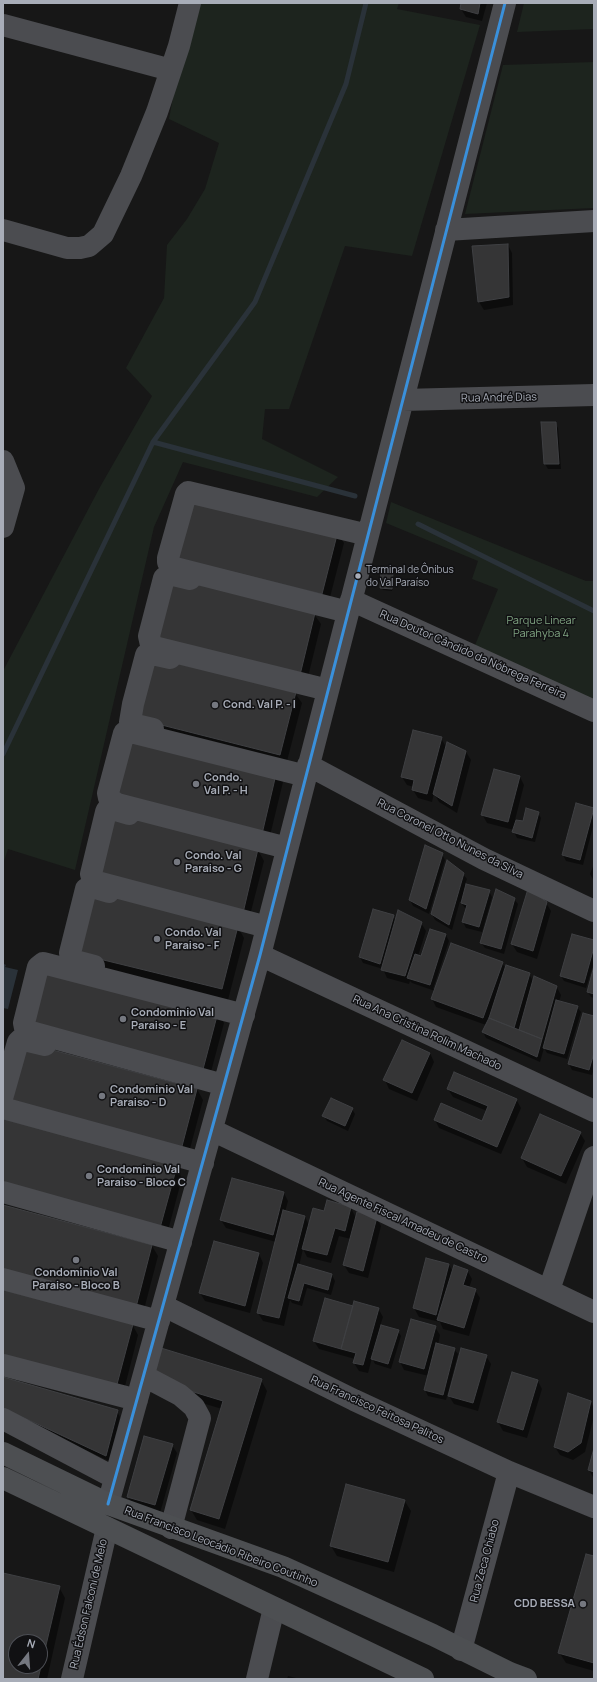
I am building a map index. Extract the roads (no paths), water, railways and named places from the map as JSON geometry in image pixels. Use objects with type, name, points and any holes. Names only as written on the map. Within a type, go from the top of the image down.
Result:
[{"type":"main road","name":"Rua Francisco Leocádio Ribeiro Coutinho","points":[[3,1453],[108,1504],[283,1568],[368,1605],[526,1679]]},
{"type":"main road","points":[[3,1478],[423,1679]]},
{"type":"street","points":[[3,230],[67,248],[89,246],[103,234],[131,176],[157,112],[171,70],[190,3]]},
{"type":"street","points":[[108,1504],[115,1478],[130,1398],[144,1376],[153,1319],[194,1164],[212,1130],[215,1086],[236,1008],[260,955],[258,928],[300,769],[317,691],[340,610],[358,532],[403,400],[505,3]]},
{"type":"street","points":[[3,24],[171,70]]},
{"type":"street","points":[[446,230],[594,221]]},
{"type":"street","name":"Rua André Dias","points":[[403,400],[594,395]]},
{"type":"street","points":[[3,461],[14,488],[3,526]]},
{"type":"street","points":[[340,610],[175,568],[170,566],[168,558],[186,494],[188,492],[358,532]]},
{"type":"street","points":[[317,691],[151,645],[149,636],[164,578],[169,574],[340,610]]},
{"type":"street","name":"Rua Doutor Cândido da Nóbrega Ferreira","points":[[340,610],[594,711]]},
{"type":"street","points":[[300,769],[136,725],[130,722],[133,704],[146,655],[148,654],[317,691]]},
{"type":"street","points":[[278,849],[117,804],[109,798],[108,793],[124,733],[131,731],[300,769]]},
{"type":"street","name":"Rua Coronel Otto Nunes da Silva","points":[[300,769],[594,911]]},
{"type":"street","points":[[258,928],[93,881],[91,874],[106,812],[107,810],[112,809],[278,849]]},
{"type":"street","points":[[236,1008],[75,961],[71,958],[70,953],[86,889],[92,888],[258,928]]},
{"type":"street","name":"Rua Ana Cristina Rolim Machado","points":[[260,955],[594,1111]]},
{"type":"street","points":[[215,1086],[28,1031],[25,1028],[24,1023],[38,967],[43,963],[236,1008]]},
{"type":"street","points":[[3,1095],[18,1042],[20,1040],[51,1046],[215,1086]]},
{"type":"street","points":[[3,1108],[194,1164]]},
{"type":"street","points":[[3,1118],[194,1164]]},
{"type":"street","name":"Rua Agente Fiscal Amadeu de Castro","points":[[212,1130],[594,1312]]},
{"type":"street","points":[[549,1290],[594,1157]]},
{"type":"street","points":[[3,1192],[172,1244]]},
{"type":"street","points":[[3,1203],[172,1244]]},
{"type":"street","points":[[3,1278],[153,1319]]},
{"type":"street","points":[[3,1285],[153,1319]]},
{"type":"street","name":"Rua Francisco Feitosa Palitos","points":[[153,1319],[354,1400],[509,1472],[594,1507]]},
{"type":"street","points":[[3,1365],[130,1398]]},
{"type":"street","points":[[144,1376],[180,1395],[194,1407],[200,1418],[171,1528]]},
{"type":"street","points":[[3,1419],[115,1478]]},
{"type":"street","name":"Rua Zeca Chiabo","points":[[462,1650],[509,1472]]},
{"type":"street","name":"Rua Édson Falconi de Melo","points":[[72,1679],[107,1528]]},
{"type":"street","points":[[257,1679],[274,1608]]},
{"type":"waterway","points":[[3,754],[153,442],[255,302],[346,84],[366,3]]},
{"type":"waterway","points":[[153,442],[355,496]]},
{"type":"waterway","points":[[418,524],[594,611]]},
{"type":"place","name":"Terminal de Ônibus do Val Paraíso","points":[[358,576]]},
{"type":"place","name":"Cond. Val P. - I","points":[[215,705]]},
{"type":"place","name":"Condo. Val P. - H","points":[[196,784]]},
{"type":"place","name":"Condo. Val Paraiso - G","points":[[177,862]]},
{"type":"place","name":"Condo. Val Paraiso - F","points":[[157,939]]},
{"type":"place","name":"Condominio Val Paraiso - E","points":[[123,1019]]},
{"type":"place","name":"Condominio Val Paraiso - D","points":[[102,1096]]},
{"type":"place","name":"Condominio Val Paraiso - Bloco C","points":[[89,1176]]},
{"type":"place","name":"Condominio Val Paraiso - Bloco B","points":[[76,1260]]},
{"type":"place","name":"CDD BESSA","points":[[583,1604]]},
{"type":"park label","name":"Parque Linear Parahyba 4","points":[[541,627]]}]
